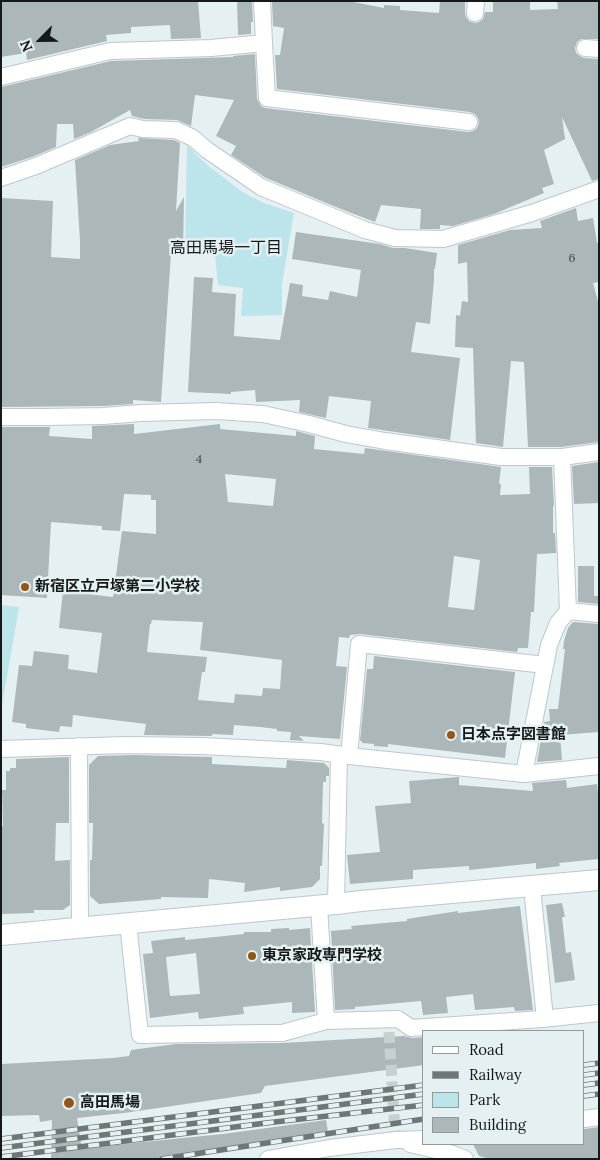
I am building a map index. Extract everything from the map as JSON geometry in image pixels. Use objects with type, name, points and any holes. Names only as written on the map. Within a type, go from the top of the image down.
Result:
[{"type":"street","points":[[262,1],[267,98],[469,122]]},
{"type":"street","points":[[1,77],[110,51],[211,48],[264,43]]},
{"type":"street","points":[[1,178],[36,166],[130,126],[144,129],[176,130],[193,138],[207,150],[261,187],[365,230],[395,238],[443,239],[532,213],[599,189]]},
{"type":"street","points":[[1,417],[216,411],[263,414],[346,434],[385,441],[501,456],[562,456],[599,452]]},
{"type":"street","points":[[524,774],[549,645],[558,624],[568,611],[562,456]]},
{"type":"street","points":[[568,611],[599,614]]},
{"type":"street","points":[[326,1021],[328,905],[344,756],[359,644],[545,665]]},
{"type":"street","points":[[1,749],[126,745],[202,746],[321,752],[524,774],[599,766]]},
{"type":"street","points":[[79,746],[80,927]]},
{"type":"street","points":[[1,935],[599,880]]},
{"type":"street","points":[[532,887],[545,1018]]},
{"type":"street","points":[[128,922],[140,1035],[282,1033],[326,1021],[398,1019],[411,1028],[599,1012]]},
{"type":"street","points":[[585,1119],[599,1117]]},
{"type":"street","points":[[268,1159],[329,1154],[404,1140],[422,1139]]},
{"type":"street","points":[[404,1140],[409,1144],[453,1154],[466,1159]]},
{"type":"green space","points":[[187,145],[207,165],[244,193],[264,203],[294,213],[282,284],[282,315],[241,316],[243,288],[218,285],[215,255],[185,253]]},
{"type":"green space","points":[[1,605],[19,607],[1,711]]},
{"type":"building","points":[[1,1],[198,1],[201,38],[171,39],[170,25],[131,27],[131,33],[106,35],[107,41],[27,60],[26,53],[1,57]]},
{"type":"building","points":[[237,1],[252,1],[253,22],[251,22],[251,34],[238,35]]},
{"type":"building","points":[[272,1],[348,1],[384,8],[384,5],[400,6],[400,10],[439,13],[440,1],[465,1],[466,17],[469,21],[475,23],[483,19],[485,12],[493,12],[493,1],[530,1],[530,10],[558,9],[557,1],[599,1],[599,39],[581,39],[577,42],[575,48],[576,53],[584,58],[599,59],[599,179],[592,181],[562,117],[565,139],[544,150],[554,184],[542,188],[544,193],[494,214],[453,226],[440,225],[440,229],[420,229],[421,209],[381,205],[375,222],[266,178],[231,155],[236,146],[216,136],[234,100],[195,95],[191,126],[177,120],[144,119],[132,116],[130,110],[91,132],[74,139],[73,124],[57,124],[56,147],[1,167],[1,87],[111,61],[233,57],[255,54],[257,99],[261,106],[265,108],[468,132],[477,128],[478,118],[470,112],[277,89],[275,55],[280,55],[284,28],[273,26]]},
{"type":"building","points":[[138,138],[174,140],[180,143],[176,211],[184,197],[183,253],[171,253],[161,402],[133,400],[133,404],[103,406],[1,407],[1,198],[53,201],[51,257],[80,259],[75,160],[110,145],[139,141]]},
{"type":"building","points":[[576,208],[578,221],[593,218],[597,243],[599,243],[599,282],[593,283],[599,305],[599,442],[561,447],[528,447],[524,362],[511,361],[503,447],[476,443],[473,348],[455,347],[456,315],[460,316],[462,301],[468,302],[467,262],[458,264],[458,245],[510,230],[542,228],[540,221]]},
{"type":"building","points":[[296,232],[380,244],[393,248],[437,253],[430,324],[416,322],[411,352],[460,358],[450,440],[368,428],[371,401],[329,396],[326,418],[299,412],[300,400],[256,402],[255,390],[231,392],[231,394],[188,392],[194,277],[213,278],[212,292],[236,294],[234,336],[280,340],[290,283],[303,285],[302,296],[328,300],[330,291],[357,297],[361,270],[292,259]]},
{"type":"building","points":[[134,424],[134,434],[220,424],[220,429],[296,436],[296,431],[315,436],[314,449],[364,454],[365,448],[501,467],[500,495],[530,494],[529,467],[552,467],[553,533],[555,533],[556,553],[537,554],[534,612],[531,612],[528,648],[518,648],[517,652],[360,634],[350,635],[349,638],[339,637],[336,666],[347,667],[340,739],[299,736],[304,741],[290,740],[291,732],[234,725],[233,735],[144,735],[146,724],[73,715],[72,727],[60,726],[59,732],[26,728],[26,724],[12,722],[19,665],[32,666],[34,651],[69,655],[68,669],[97,673],[102,633],[59,628],[63,591],[113,597],[122,531],[156,534],[156,500],[151,500],[151,495],[124,494],[120,531],[102,530],[102,526],[51,522],[47,598],[1,595],[1,427],[50,427],[49,436],[92,439],[92,426]],"holes":[[[225,474],[276,479],[273,506],[228,502]],[[454,556],[480,560],[474,610],[448,607]],[[152,620],[203,622],[200,650],[282,660],[280,689],[263,688],[262,696],[235,694],[234,703],[198,700],[202,672],[205,672],[207,657],[147,652]]]},
{"type":"building","points":[[599,462],[599,503],[574,504],[572,466]]},
{"type":"building","points":[[578,566],[594,566],[594,596],[599,596],[599,604],[578,602]]},
{"type":"building","points":[[573,622],[599,624],[599,732],[560,735],[562,760],[537,762],[544,722],[550,721],[549,709],[558,709],[565,649],[563,649],[564,641],[568,628]]},
{"type":"building","points":[[374,656],[515,672],[505,758],[388,744],[388,747],[374,746],[374,744],[362,743],[360,741],[367,669],[373,669]]},
{"type":"building","points":[[98,756],[212,757],[212,764],[286,768],[287,760],[324,763],[329,768],[329,776],[326,776],[326,782],[323,782],[322,823],[324,824],[320,879],[312,887],[280,891],[280,887],[244,892],[245,883],[209,879],[208,898],[161,897],[161,899],[99,904],[90,896],[93,823],[89,823],[89,765]]},
{"type":"building","points":[[69,757],[69,823],[56,823],[55,861],[70,860],[70,905],[63,910],[34,910],[34,913],[1,914],[2,790],[6,790],[6,771],[10,771],[10,768],[16,768],[16,759]]},
{"type":"building","points":[[459,777],[459,785],[533,791],[532,783],[566,780],[567,788],[597,784],[599,801],[599,859],[559,863],[560,866],[536,869],[536,863],[469,870],[469,866],[413,870],[413,879],[350,884],[347,855],[380,852],[375,806],[411,803],[409,781]]},
{"type":"building","points":[[562,903],[565,917],[562,917],[566,953],[571,952],[575,980],[555,983],[546,905]]},
{"type":"building","points":[[520,906],[533,1010],[515,1011],[514,1007],[475,1010],[473,994],[446,997],[448,1013],[423,1015],[421,1001],[335,1010],[331,931],[352,929],[351,926],[407,921],[407,919],[458,911],[458,913]]},
{"type":"building","points":[[310,928],[315,1012],[292,1013],[292,1002],[243,1007],[244,1014],[199,1019],[198,1012],[150,1018],[143,954],[153,953],[151,941],[185,937],[185,940],[244,934],[244,932],[271,932],[271,929]],"holes":[[[196,953],[200,994],[170,996],[166,957]]]},
{"type":"building","name":"高田馬場","points":[[404,1036],[422,1037],[422,1065],[265,1086],[261,1093],[77,1118],[82,1149],[223,1134],[326,1120],[328,1132],[158,1159],[51,1159],[52,1120],[40,1122],[39,1115],[1,1116],[1,1064],[113,1058],[129,1056],[131,1050],[176,1044],[282,1043]]},
{"type":"building","points":[[599,1127],[599,1159],[490,1159],[479,1156],[474,1145],[585,1145],[585,1129]]},
{"type":"tunnel","points":[[389,1032],[396,1140]]},
{"type":"railway","points":[[585,1065],[599,1063]]},
{"type":"railway","points":[[585,1075],[599,1073]]},
{"type":"railway","points":[[585,1085],[599,1083]]},
{"type":"railway","points":[[1,1139],[422,1085]]},
{"type":"railway","points":[[1,1148],[422,1094]]},
{"type":"railway","points":[[585,1096],[599,1094]]},
{"type":"railway","points":[[1,1157],[422,1105]]},
{"type":"railway","points":[[162,1159],[422,1119]]},
{"type":"place","name":"新宿区立戸塚第二小学校","points":[[25,587]]},
{"type":"place","name":"日本点字図書館","points":[[451,735]]},
{"type":"place","name":"東京家政専門学校","points":[[252,956]]},
{"type":"place","name":"高田馬場","points":[[69,1103]]},
{"type":"district","name":"高田馬場一丁目","points":[[226,248]]}]
